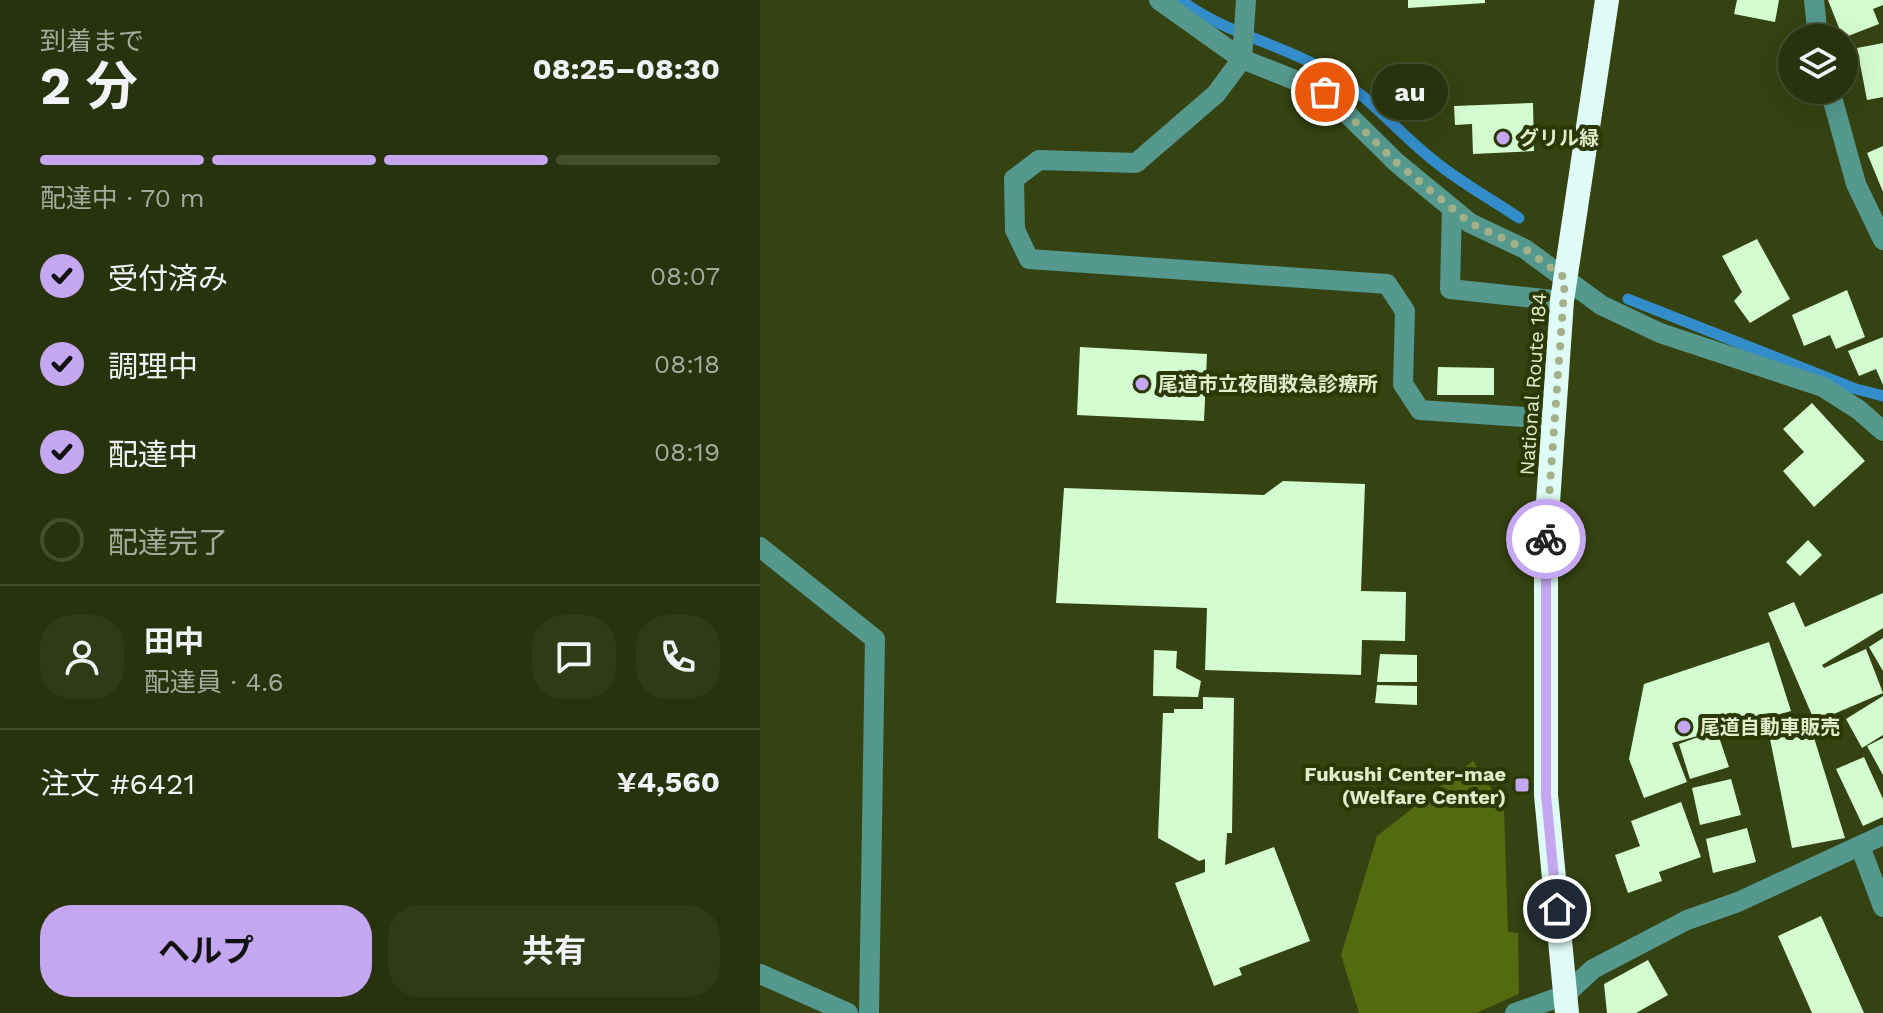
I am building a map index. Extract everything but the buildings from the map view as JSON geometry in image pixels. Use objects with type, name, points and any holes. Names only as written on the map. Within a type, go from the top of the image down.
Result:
[{"type":"highway","name":"National Route 184","points":[[1566,1004],[1546,795],[1546,531],[1564,289],[1607,0]]},
{"type":"street","points":[[1159,0],[1243,42],[1325,92],[1397,163],[1470,223],[1525,249],[1564,289],[1660,333],[1823,387],[1859,410],[1883,431]]},
{"type":"street","points":[[1246,0],[1243,42],[1216,94],[1136,163],[1039,160],[1014,179],[1015,230],[1029,259],[1387,284],[1405,311],[1403,384],[1420,410],[1554,419]]},
{"type":"street","points":[[1814,0],[1817,24]]},
{"type":"street","points":[[1834,104],[1856,184],[1883,240]]},
{"type":"street","points":[[1452,208],[1450,289],[1564,289]]},
{"type":"street","points":[[760,547],[875,639],[869,1013]]},
{"type":"street","points":[[1515,1013],[1566,1004],[1593,969],[1687,920],[1738,902],[1883,835]]},
{"type":"street","points":[[1860,846],[1883,907]]},
{"type":"street","points":[[760,974],[848,1013]]},
{"type":"green space","points":[[1473,761],[1504,808],[1508,932],[1518,933],[1519,994],[1476,1013],[1359,1013],[1341,955],[1377,836]]},
{"type":"waterway","points":[[1181,0],[1215,21],[1311,62],[1345,82],[1442,167],[1519,218]]},
{"type":"waterway","points":[[1628,299],[1856,389],[1883,396]]},
{"type":"way so far","points":[[1325,92],[1397,163],[1470,223],[1525,249],[1565,278],[1546,539]]},
{"type":"place","name":"au","points":[[1325,92]]},
{"type":"place","name":"グリル緑","points":[[1503,138]]},
{"type":"place","name":"尾道市立夜間救急診療所","points":[[1142,384]]},
{"type":"place","name":"尾道自動車販売","points":[[1684,727]]},
{"type":"place","name":"Fukushi Center-mae (Welfare Center)","points":[[1522,785]]},
{"type":"route","points":[[1546,539],[1546,795],[1557,909]]}]
